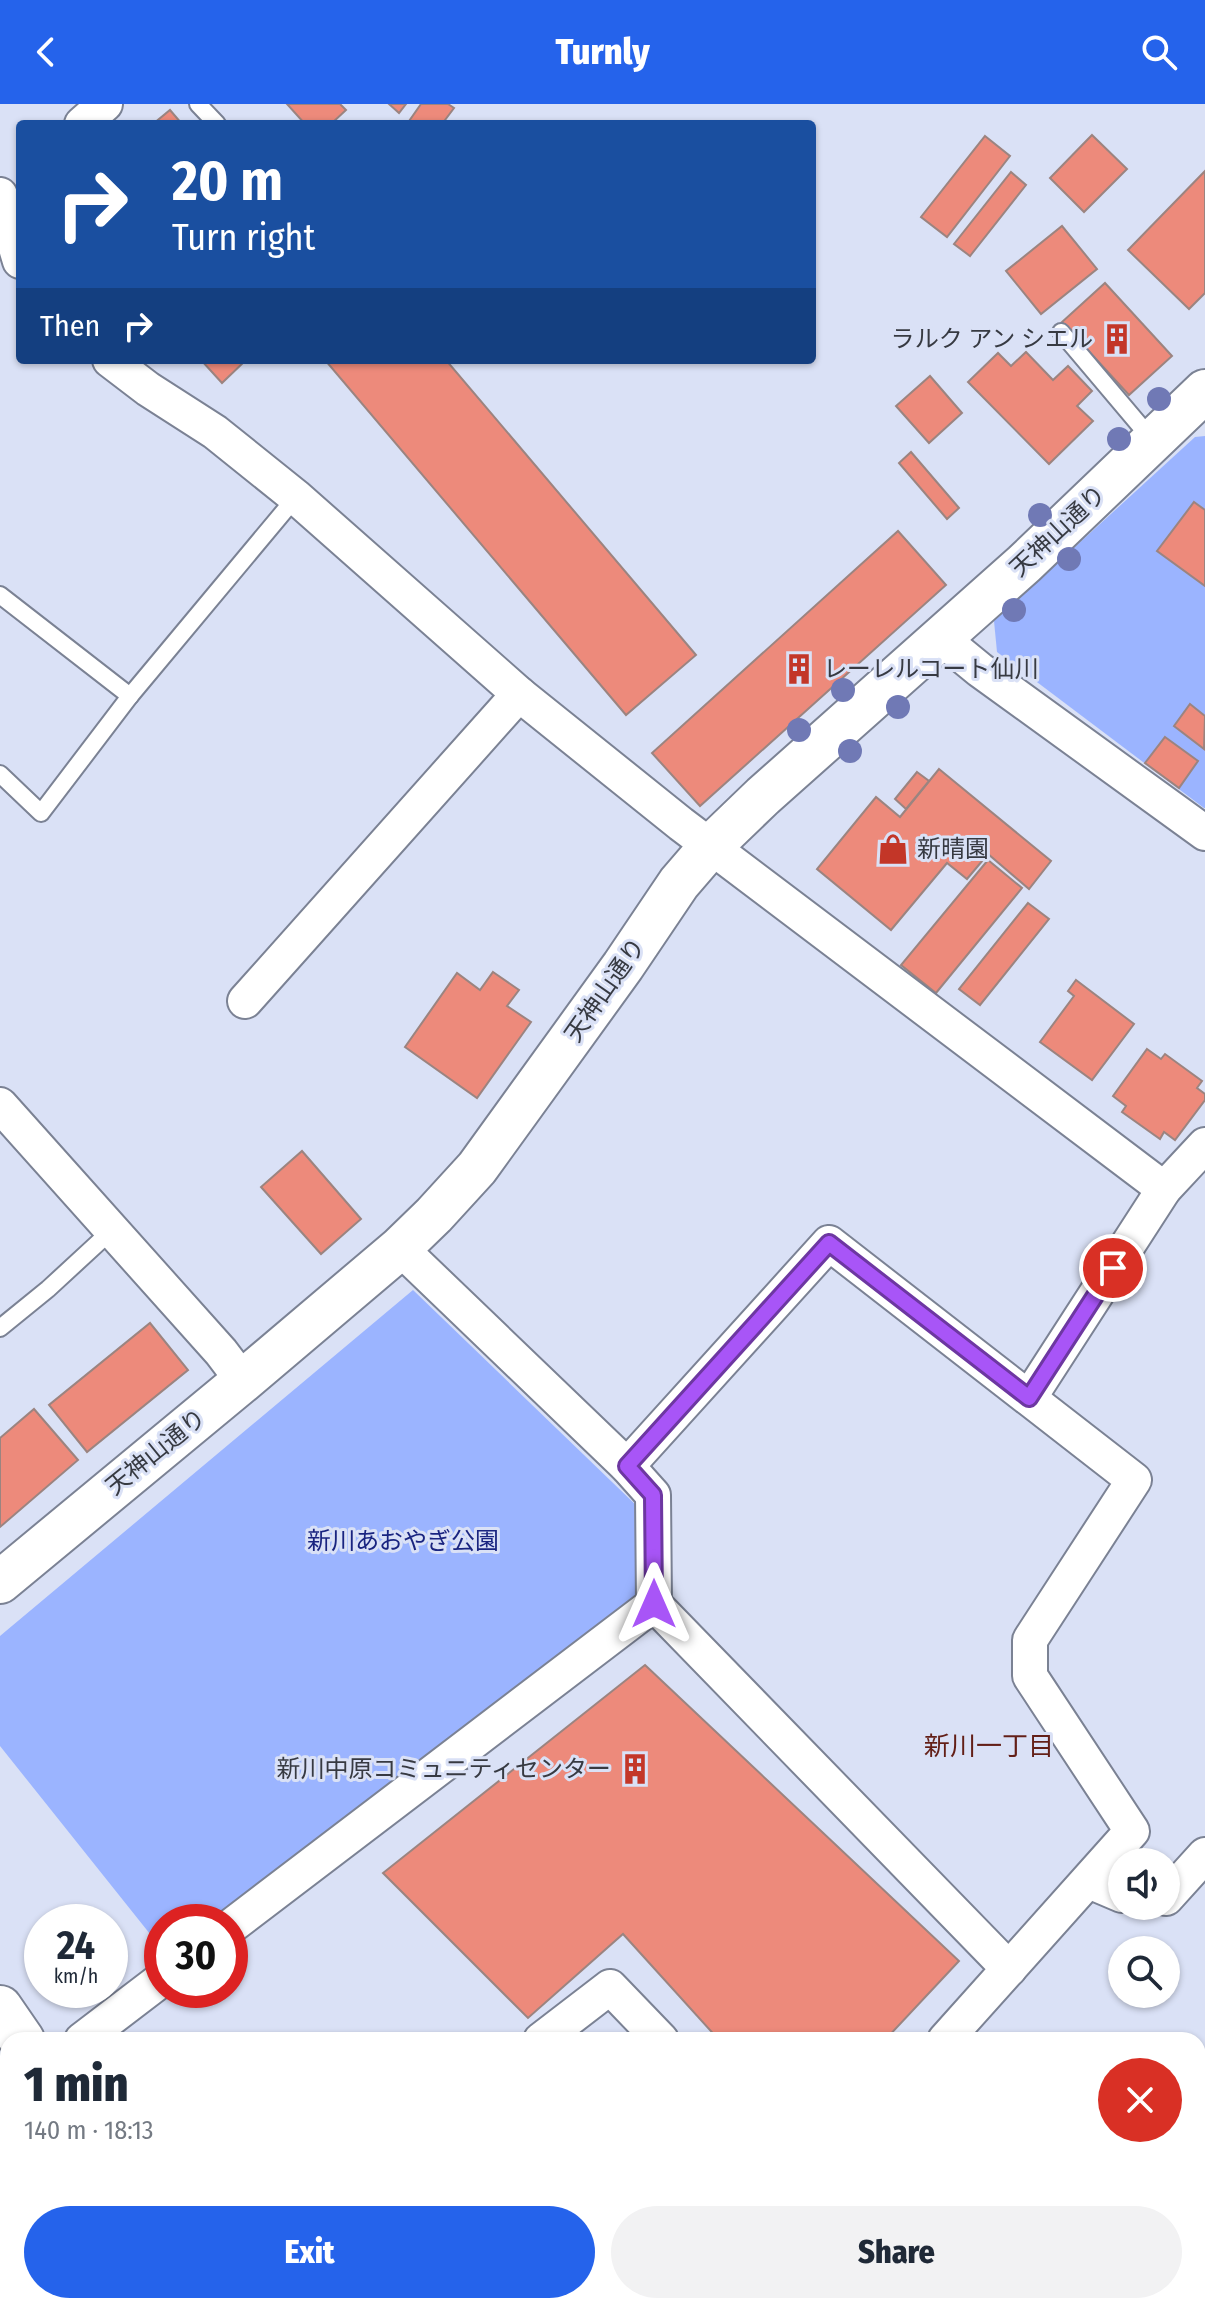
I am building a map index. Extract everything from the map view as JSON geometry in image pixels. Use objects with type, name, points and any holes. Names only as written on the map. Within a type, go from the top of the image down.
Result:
[{"type":"main road","points":[[0,2008],[16,2032]]},
{"type":"street","points":[[87,120],[105,104]]},
{"type":"street","points":[[16,181],[0,195],[16,248]]},
{"type":"street","points":[[115,364],[215,432],[296,497],[519,694],[710,847],[1164,1189]]},
{"type":"street","name":"天神山通り","points":[[0,1582],[243,1381],[400,1248],[434,1215],[477,1168],[679,883],[710,847],[763,796],[1024,564],[1205,391]]},
{"type":"street","points":[[941,638],[980,670],[1205,833]]},
{"type":"street","points":[[245,1001],[519,694]]},
{"type":"street","points":[[0,1105],[221,1352],[243,1381]]},
{"type":"street","points":[[1029,1398],[1164,1189],[1205,1145]]},
{"type":"street","points":[[627,1466],[829,1243],[1134,1480],[1030,1640],[1030,1676],[1132,1831],[952,2032]]},
{"type":"street","points":[[400,1248],[627,1466],[653,1495],[654,1604],[1009,1969]]},
{"type":"street","points":[[248,1913],[654,1604]]},
{"type":"street","points":[[1180,1883],[1205,1855]]},
{"type":"street","points":[[1089,1881],[1108,1889]]},
{"type":"street","points":[[551,2032],[610,1987],[653,2032]]},
{"type":"street","points":[[92,2032],[144,1993]]},
{"type":"lane","points":[[198,104],[213,120]]},
{"type":"lane","points":[[1061,332],[1153,441]]},
{"type":"lane","points":[[0,774],[41,813],[130,696],[296,497]]},
{"type":"lane","points":[[0,595],[130,696]]},
{"type":"lane","points":[[0,1328],[112,1230]]},
{"type":"green space","points":[[1205,436],[1204,808],[997,652],[994,621],[1195,437]]},
{"type":"green space","name":"新川あおやぎ公園","points":[[413,1290],[639,1508],[636,1596],[236,1904],[144,1904],[144,1926],[0,1746],[0,1636]]},
{"type":"building","points":[[287,104],[340,104],[346,110],[335,120],[301,120]]},
{"type":"building","points":[[389,104],[406,104],[399,113]]},
{"type":"building","points":[[421,104],[448,104],[454,108],[445,120],[410,120]]},
{"type":"building","points":[[170,110],[179,120],[158,120]]},
{"type":"building","points":[[1092,135],[1127,169],[1084,212],[1050,178]]},
{"type":"building","points":[[985,136],[1010,156],[947,237],[921,217]]},
{"type":"building","points":[[1205,171],[1205,293],[1189,309],[1128,250]]},
{"type":"building","points":[[1011,172],[1026,185],[970,256],[954,244]]},
{"type":"building","points":[[1062,226],[1097,269],[1041,314],[1006,271]]},
{"type":"building","name":"ラルク アン シエル","points":[[1105,283],[1172,356],[1129,395],[1062,322]]},
{"type":"building","points":[[1026,352],[1053,380],[1068,366],[1092,391],[1077,406],[1093,421],[1049,464],[968,382],[998,353],[1011,366]]},
{"type":"building","points":[[205,364],[242,364],[222,383]]},
{"type":"building","points":[[328,364],[449,364],[696,655],[626,715]]},
{"type":"building","points":[[930,376],[962,413],[929,443],[896,406]]},
{"type":"building","points":[[911,452],[959,508],[947,519],[899,463]]},
{"type":"building","points":[[1194,502],[1205,510],[1205,586],[1157,551]]},
{"type":"building","name":"レーレルコート仙川","points":[[898,531],[946,585],[700,806],[652,753]]},
{"type":"building","points":[[1190,704],[1205,716],[1204,749],[1174,726]]},
{"type":"building","points":[[1165,737],[1198,761],[1179,788],[1145,763]]},
{"type":"building","points":[[939,769],[1051,861],[1029,889],[988,854],[967,879],[947,863],[891,930],[817,869],[876,797],[900,817]]},
{"type":"building","points":[[917,772],[929,781],[906,809],[895,799]]},
{"type":"building","points":[[988,860],[1022,888],[936,993],[901,965]]},
{"type":"building","points":[[1028,903],[1049,919],[980,1005],[959,989]]},
{"type":"building","points":[[493,972],[519,990],[507,1006],[531,1022],[477,1098],[405,1047],[457,973],[480,990]]},
{"type":"building","points":[[1076,980],[1134,1024],[1092,1080],[1040,1042],[1074,996],[1068,991]]},
{"type":"building","points":[[1147,1049],[1161,1059],[1165,1054],[1202,1081],[1197,1088],[1205,1094],[1205,1100],[1175,1140],[1164,1132],[1160,1139],[1122,1112],[1126,1106],[1113,1096]]},
{"type":"building","points":[[302,1151],[361,1219],[321,1254],[261,1187]]},
{"type":"building","points":[[150,1323],[188,1370],[87,1452],[49,1405]]},
{"type":"building","points":[[34,1409],[78,1460],[0,1527],[0,1438]]},
{"type":"building","name":"新川中原コミュニティセンター","points":[[645,1665],[959,1961],[892,2032],[712,2032],[623,1934],[528,2018],[383,1873]]},
{"type":"place","name":"ラルク アン シエル","points":[[1117,339]]},
{"type":"place","name":"レーレルコート仙川","points":[[799,669]]},
{"type":"place","name":"新晴園","points":[[893,849]]},
{"type":"place","name":"新川中原コミュニティセンター","points":[[635,1769]]},
{"type":"district","name":"新川一丁目","points":[[989,1746]]},
{"type":"route","points":[[654,1604],[653,1495],[627,1466],[829,1243],[1029,1398],[1113,1268]]}]
